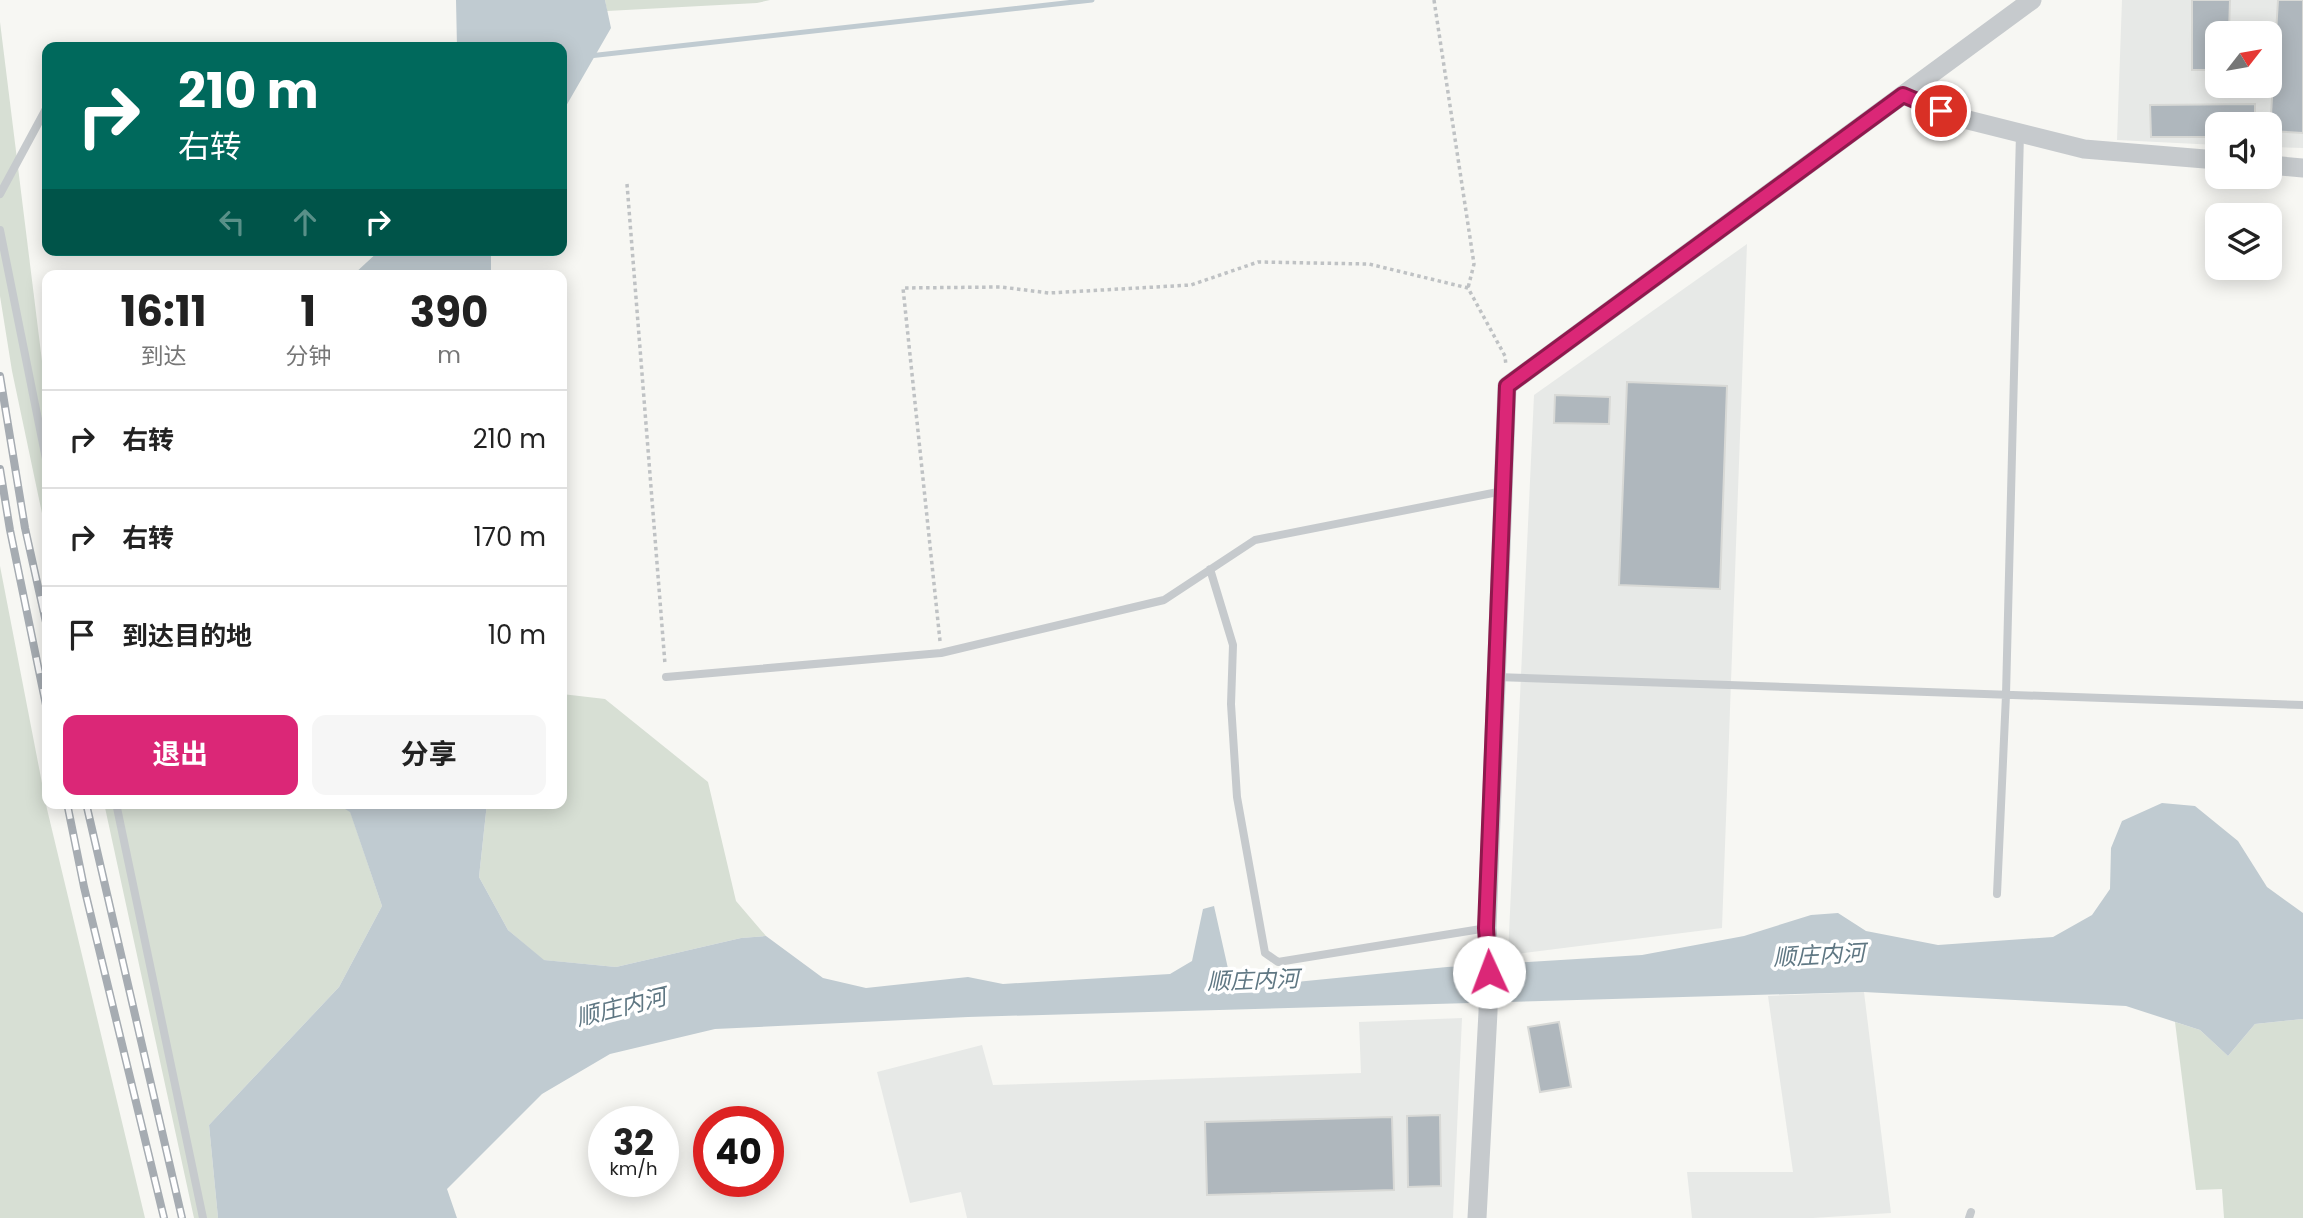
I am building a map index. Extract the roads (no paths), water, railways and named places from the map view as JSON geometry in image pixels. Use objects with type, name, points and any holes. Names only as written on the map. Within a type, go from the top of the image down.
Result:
[{"type":"street","points":[[1477,1218],[1488,1012],[1489,952],[1486,928],[1507,386],[2032,0]]},
{"type":"street","points":[[1903,95],[1960,118],[2084,149],[2205,159]]},
{"type":"street","points":[[2282,166],[2303,168]]},
{"type":"lane","points":[[0,194],[42,116]]},
{"type":"lane","points":[[1997,894],[2006,695],[2020,133]]},
{"type":"lane","points":[[0,230],[42,439]]},
{"type":"lane","points":[[666,677],[942,653],[1164,600],[1255,540],[1503,491]]},
{"type":"lane","points":[[1210,569],[1233,645],[1231,704],[1237,797],[1265,953],[1279,962],[1486,928]]},
{"type":"lane","points":[[1496,677],[2303,705]]},
{"type":"lane","points":[[117,809],[203,1218]]},
{"type":"water","points":[[456,0],[605,0],[611,28],[567,104],[567,42],[457,42]]},
{"type":"water","points":[[374,256],[491,256],[491,270],[358,270]]},
{"type":"water","name":"顺庄内河","points":[[2162,803],[2195,806],[2238,841],[2267,887],[2303,913],[2303,1019],[2255,1024],[2228,1056],[2200,1030],[2126,1006],[1864,992],[968,1017],[715,1029],[610,1054],[542,1094],[447,1189],[457,1218],[218,1218],[209,1125],[339,987],[382,906],[350,812],[345,809],[486,809],[479,877],[508,930],[544,960],[616,967],[741,938],[766,936],[823,978],[866,988],[968,977],[1003,984],[1170,974],[1192,961],[1203,909],[1214,906],[1229,973],[1247,984],[1296,982],[1447,967],[1642,955],[1744,936],[1811,915],[1838,913],[1866,931],[1938,945],[2053,937],[2092,915],[2110,889],[2111,848],[2122,821]]},
{"type":"waterway","points":[[589,56],[1092,0]]},
{"type":"railway","points":[[0,376],[25,528],[42,604]]},
{"type":"railway","points":[[0,469],[42,686]]},
{"type":"railway","points":[[68,809],[84,887],[164,1218]]},
{"type":"railway","points":[[87,809],[182,1218]]}]
